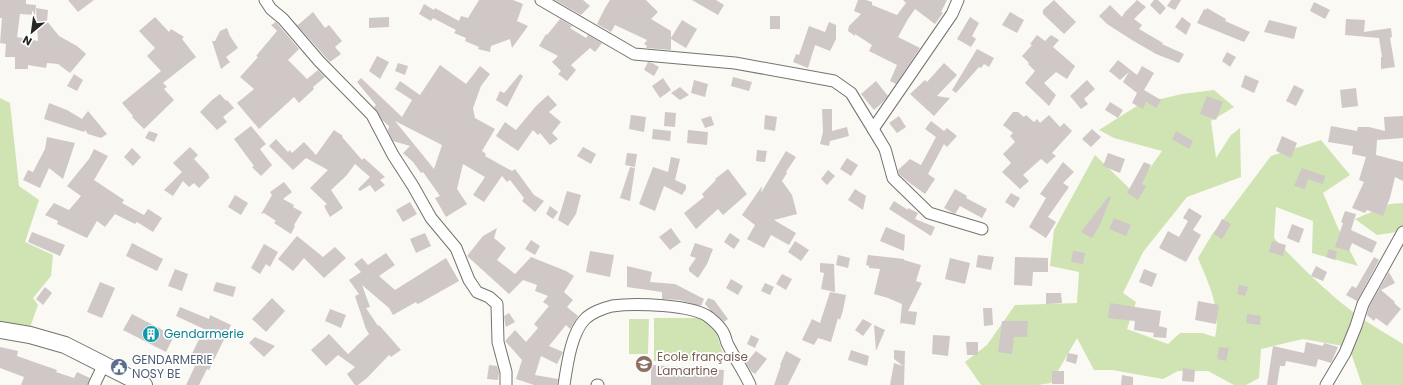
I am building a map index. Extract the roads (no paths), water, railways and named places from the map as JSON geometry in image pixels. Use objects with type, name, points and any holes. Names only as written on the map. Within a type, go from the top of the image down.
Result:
[{"type":"main road","points":[[0,330],[30,335],[65,345],[144,385]]},
{"type":"street","points":[[265,0],[271,9],[283,19],[319,61],[372,115],[393,155],[431,218],[456,248],[469,280],[478,292],[489,297],[497,304],[498,342],[506,372],[506,385]]},
{"type":"street","points":[[541,0],[634,54],[735,63],[834,81],[851,93],[885,149],[893,178],[929,213],[982,229]]},
{"type":"street","points":[[873,130],[952,14],[958,0]]},
{"type":"street","points":[[1326,385],[1345,353],[1363,304],[1403,232]]},
{"type":"street","points":[[564,385],[567,362],[574,337],[584,320],[594,313],[611,306],[644,304],[685,309],[709,317],[724,332],[728,345],[750,385]]},
{"type":"street","points":[[94,385],[104,364]]},
{"type":"place","name":"Gendarmerie","points":[[151,334]]},
{"type":"place","name":"Ecole française Lamartine","points":[[644,364]]},
{"type":"place","name":"GENDARMERIE NOSY BE","points":[[119,367]]}]
